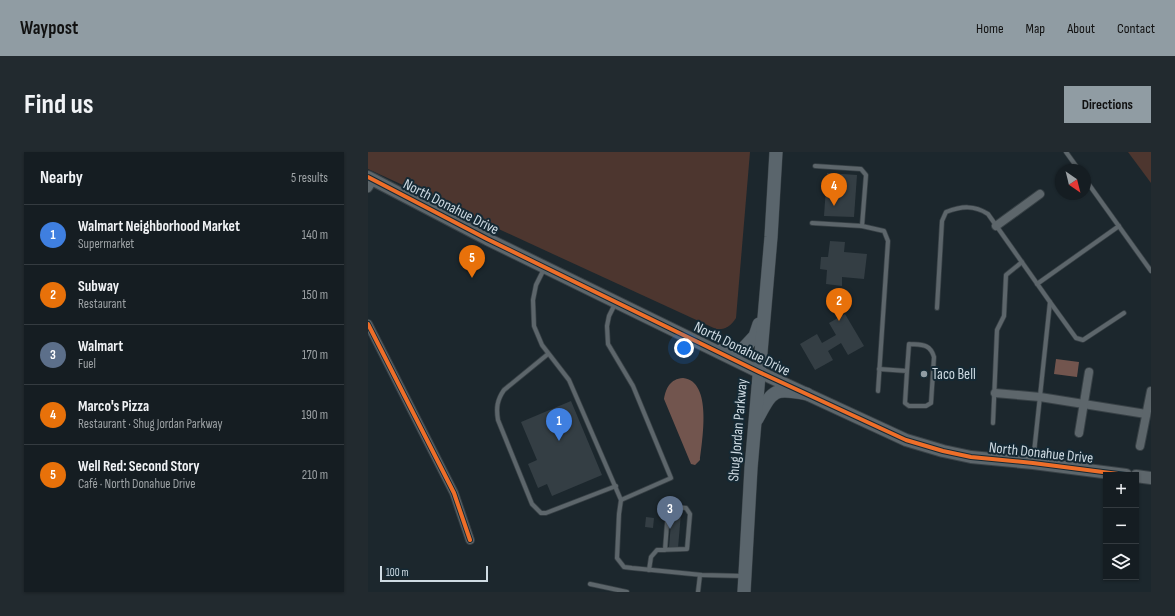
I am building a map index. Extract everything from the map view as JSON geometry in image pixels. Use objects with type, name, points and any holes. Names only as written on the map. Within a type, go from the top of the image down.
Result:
[{"type":"main road","name":"Shug Jordan Parkway","points":[[744,592],[750,468],[764,313],[776,152]]},
{"type":"main road","points":[[720,351],[742,350],[749,344],[755,336],[764,313]]},
{"type":"main road","points":[[755,422],[769,397],[774,392],[787,390],[807,394]]},
{"type":"street","name":"North Donahue Drive","points":[[370,181],[720,351],[759,372],[906,440],[971,457],[1103,472]]},
{"type":"street","points":[[996,226],[1040,194]]},
{"type":"street","points":[[368,324],[454,493],[470,540]]},
{"type":"street","points":[[1079,434],[1089,372]]},
{"type":"street","points":[[1140,446],[1151,391]]},
{"type":"street","points":[[995,393],[1040,397],[1146,414]]},
{"type":"street","points":[[1139,476],[1151,478]]},
{"type":"lane","points":[[1066,152],[1075,164]]},
{"type":"lane","points":[[815,166],[861,169],[866,176],[862,226]]},
{"type":"lane","points":[[1091,187],[1151,271]]},
{"type":"lane","points":[[937,308],[942,221],[946,212],[968,207],[980,209],[988,214],[1076,338],[1083,340],[1124,313]]},
{"type":"lane","points":[[812,223],[862,226],[884,231],[888,241],[878,391]]},
{"type":"lane","points":[[1037,284],[1119,226]]},
{"type":"lane","points":[[993,423],[997,330],[1004,316],[1006,275],[1022,262]]},
{"type":"lane","points":[[545,267],[536,285],[532,300],[532,315],[537,337],[548,354],[562,368],[569,380],[616,486],[621,500],[617,558],[624,568],[700,575],[745,576]]},
{"type":"lane","points":[[617,302],[609,316],[607,336],[608,344],[633,386],[671,478],[621,500]]},
{"type":"lane","points":[[1033,463],[1050,302]]},
{"type":"lane","points":[[908,344],[926,345],[932,349],[934,357],[931,403],[926,406],[909,406],[905,402],[907,371],[908,344]]},
{"type":"lane","points":[[548,354],[504,390],[500,396],[496,410],[498,420],[532,504],[540,513],[546,513],[616,486]]},
{"type":"lane","points":[[879,369],[907,371]]},
{"type":"lane","points":[[649,570],[653,553],[665,550],[684,550],[688,546],[690,514],[686,508],[673,507],[668,510],[665,550]]},
{"type":"lane","points":[[698,592],[700,575]]},
{"type":"lane","points":[[590,584],[627,592]]},
{"type":"shaded area","points":[[368,152],[750,152],[736,318],[728,327],[716,329],[368,169]]},
{"type":"shaded area","points":[[1128,152],[1151,152],[1151,183]]},
{"type":"shaded area","points":[[1056,359],[1079,362],[1077,377],[1054,374]]},
{"type":"shaded area","points":[[683,378],[692,382],[699,389],[704,413],[700,460],[695,465],[691,464],[664,399],[669,385],[675,380]]},
{"type":"building","points":[[827,173],[857,175],[854,217],[824,216]]},
{"type":"building","points":[[830,241],[845,242],[844,252],[867,254],[864,279],[842,277],[842,286],[826,284],[827,270],[820,269],[821,257],[828,257]]},
{"type":"building","points":[[845,314],[864,346],[848,355],[841,343],[828,351],[833,360],[815,370],[800,344],[817,334],[822,343],[836,335],[829,323]]},
{"type":"building","points":[[571,401],[602,475],[552,496],[547,484],[538,488],[528,464],[537,460],[521,422]]},
{"type":"building","points":[[672,512],[681,513],[678,548],[669,547]]},
{"type":"building","points":[[646,517],[654,518],[653,528],[645,527]]},
{"type":"cycle path","points":[[368,177],[487,239],[759,372],[906,440],[943,451],[971,457],[1103,472]]},
{"type":"cycle path","points":[[368,324],[454,493],[470,540]]},
{"type":"place","name":"Marco's Pizza","points":[[834,206]]},
{"type":"place","name":"Well Red: Second Story","points":[[472,278]]},
{"type":"place","name":"Subway","points":[[839,321]]},
{"type":"place","name":"Taco Bell","points":[[924,374]]},
{"type":"place","name":"Walmart Neighborhood Market","points":[[559,441]]},
{"type":"place","name":"Walmart","points":[[670,529]]}]
